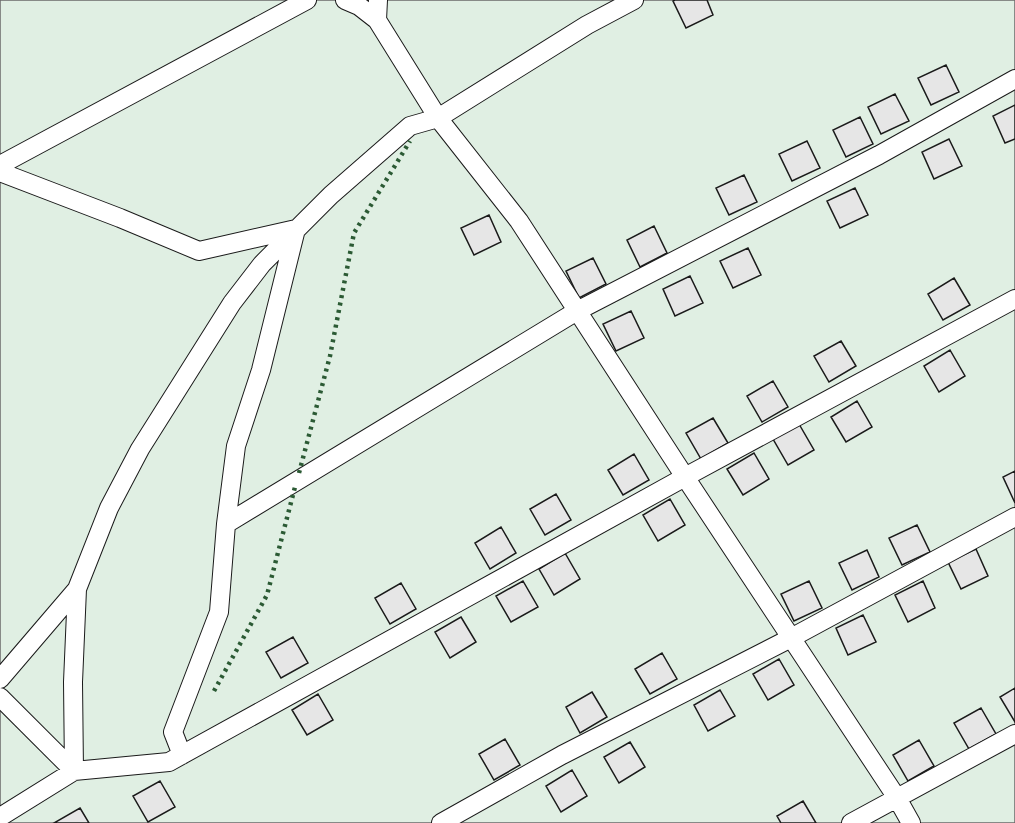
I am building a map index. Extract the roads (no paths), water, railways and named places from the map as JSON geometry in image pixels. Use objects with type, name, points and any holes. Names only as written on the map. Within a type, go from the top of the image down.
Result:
[{"type":"street","points":[[0,165],[307,0]]},
{"type":"street","points":[[345,0],[359,6],[377,20],[438,118],[519,221],[897,798],[911,823]]},
{"type":"street","points":[[377,20],[378,0]]},
{"type":"street","points":[[0,679],[77,589],[109,508],[140,449],[232,303],[262,264],[296,228],[410,126],[438,118],[587,25],[634,0]]},
{"type":"street","points":[[226,524],[578,311],[879,155],[1015,79]]},
{"type":"street","points":[[0,172],[199,251],[296,228]]},
{"type":"street","points":[[182,755],[173,732],[219,612],[226,524],[236,446],[261,370],[296,228]]},
{"type":"street","points":[[0,818],[74,771],[169,762],[685,477],[1015,299]]},
{"type":"street","points":[[441,823],[562,755],[791,638],[1015,517]]},
{"type":"street","points":[[74,771],[73,682],[77,589]]},
{"type":"street","points":[[0,697],[74,771]]},
{"type":"street","points":[[852,823],[1015,734]]}]
